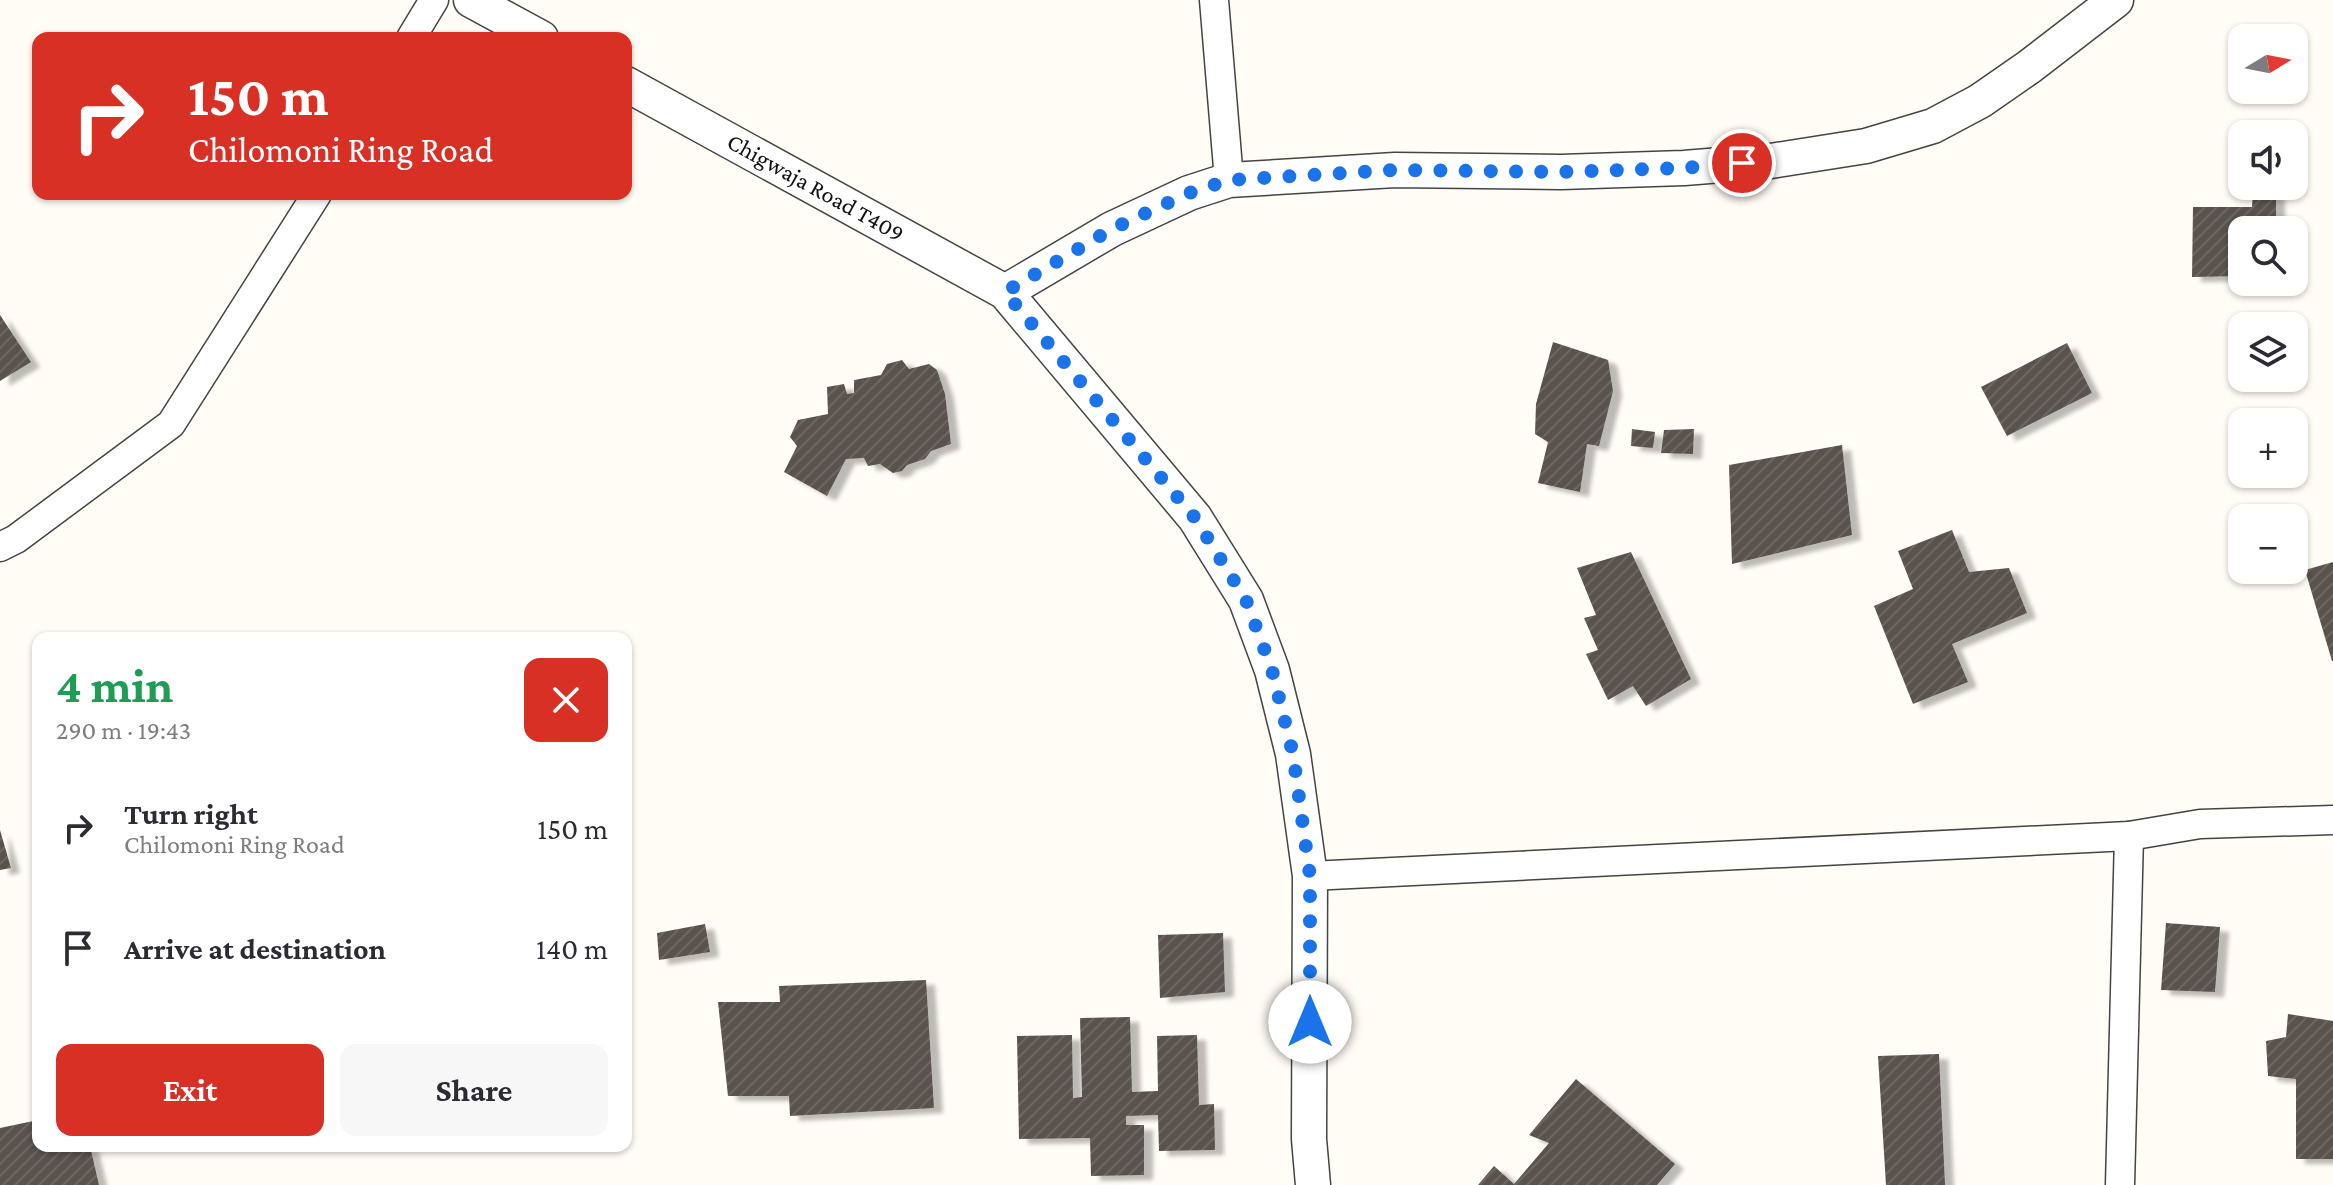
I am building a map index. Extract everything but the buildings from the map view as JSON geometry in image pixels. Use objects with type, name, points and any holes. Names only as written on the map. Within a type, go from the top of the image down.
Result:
[{"type":"street","points":[[415,32],[434,0]]},
{"type":"street","points":[[471,0],[530,32]]},
{"type":"street","points":[[1214,0],[1229,180]]},
{"type":"street","points":[[1313,1185],[1309,1139],[1310,876],[1293,754],[1272,670],[1246,600],[1195,518],[1005,292],[1112,229],[1189,193],[1229,180],[1395,170],[1561,172],[1684,168],[1771,161],[1866,146],[1933,126],[1980,101],[2116,0]]},
{"type":"street","name":"Chigwaja Road T409","points":[[632,87],[1005,292]]},
{"type":"street","points":[[0,547],[16,539],[171,424],[313,200]]},
{"type":"street","points":[[1310,876],[2129,836],[2200,824],[2333,820]]},
{"type":"street","points":[[2120,1185],[2129,836]]},
{"type":"route","points":[[1310,1022],[1310,876],[1293,754],[1272,670],[1246,600],[1195,518],[1005,292],[1112,229],[1189,193],[1229,180],[1395,170],[1561,172],[1742,163]]}]
